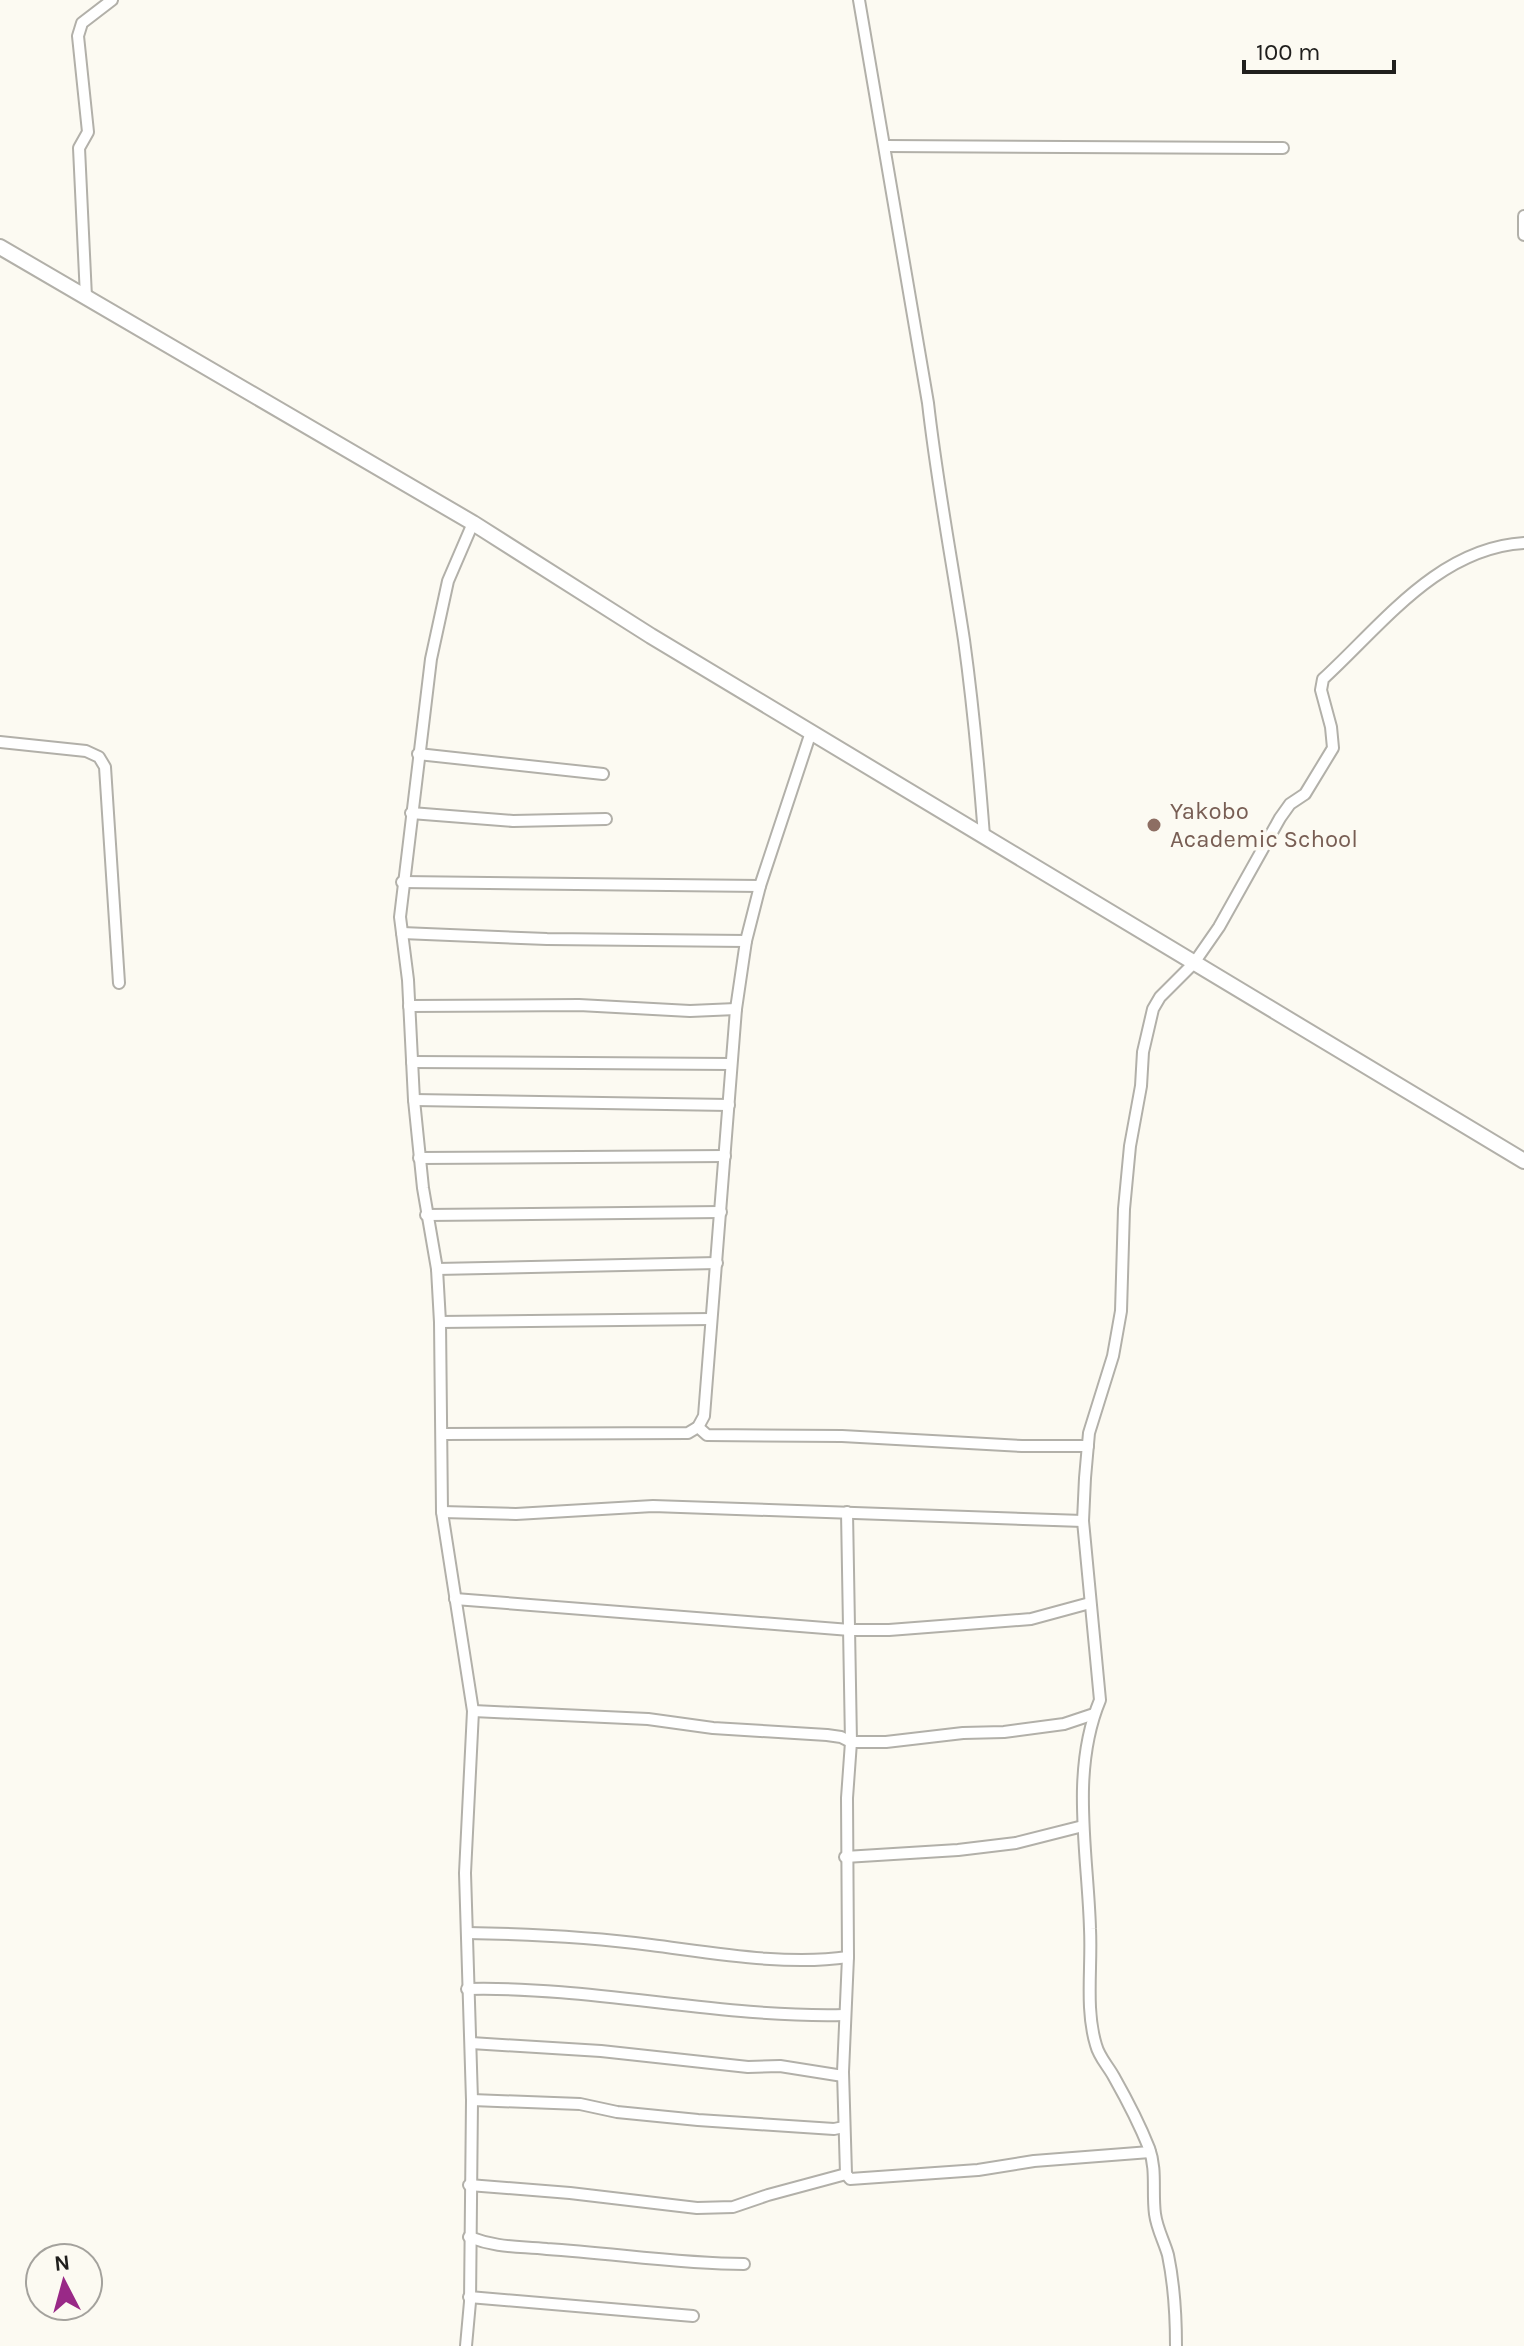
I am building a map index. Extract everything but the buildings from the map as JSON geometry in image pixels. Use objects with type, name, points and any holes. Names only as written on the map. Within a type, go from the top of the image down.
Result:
[{"type":"street","points":[[86,297],[79,148],[88,132],[78,36],[82,23],[112,0]]},
{"type":"street","points":[[859,0],[928,403],[964,642],[977,737],[984,836]]},
{"type":"street","points":[[885,146],[1283,148]]},
{"type":"street","points":[[1524,216],[1524,235]]},
{"type":"street","points":[[0,247],[473,523],[651,636],[1524,1161]]},
{"type":"street","points":[[466,2346],[472,2100],[465,1873],[473,1711],[442,1512],[437,1269],[419,1158],[400,917],[431,659],[443,596],[473,523]]},
{"type":"street","points":[[1176,2346],[1172,2280],[1155,2214],[1155,2170],[1134,2114],[1095,2041],[1090,2002],[1090,1911],[1082,1787],[1094,1714],[1100,1700],[1083,1521],[1088,1446],[1097,1403],[1113,1356],[1121,1311],[1130,1146],[1148,1026],[1160,997],[1194,963],[1219,927],[1280,818],[1290,804],[1305,794],[1333,748],[1321,690],[1323,679],[1419,587],[1480,551],[1524,543]]},
{"type":"street","points":[[442,1434],[688,1433],[698,1427],[704,1416],[731,1064],[746,941],[760,886],[811,732]]},
{"type":"street","points":[[0,742],[86,751],[99,757],[105,767],[119,983]]},
{"type":"street","points":[[418,754],[603,774]]},
{"type":"street","points":[[411,813],[513,821],[606,819]]},
{"type":"street","points":[[402,882],[760,886]]},
{"type":"street","points":[[402,933],[547,939],[746,941]]},
{"type":"street","points":[[409,1006],[579,1005],[690,1011],[736,1009]]},
{"type":"street","points":[[412,1062],[731,1064]]},
{"type":"street","points":[[414,1100],[729,1105]]},
{"type":"street","points":[[419,1158],[725,1156]]},
{"type":"street","points":[[426,1215],[721,1212]]},
{"type":"street","points":[[437,1269],[717,1263]]},
{"type":"street","points":[[440,1322],[711,1319]]},
{"type":"street","points":[[698,1427],[707,1435],[842,1436],[948,1443],[1088,1446]]},
{"type":"street","points":[[442,1512],[516,1514],[653,1506],[1083,1521]]},
{"type":"street","points":[[847,1512],[851,1742],[845,1857],[848,1957],[843,2076],[846,2174],[850,2179],[978,2170],[1034,2161],[1150,2152]]},
{"type":"street","points":[[455,1599],[850,1630],[1031,1619],[1090,1603]]},
{"type":"street","points":[[473,1711],[648,1719],[713,1728],[827,1735],[851,1742],[1004,1732],[1064,1724],[1094,1714]]},
{"type":"street","points":[[845,1857],[1016,1843],[1083,1826]]},
{"type":"street","points":[[467,1933],[544,1934],[729,1955],[816,1961],[848,1957]]},
{"type":"street","points":[[467,1989],[557,1992],[802,2016],[844,2015]]},
{"type":"street","points":[[471,2043],[601,2051],[748,2067],[780,2066],[843,2076]]},
{"type":"street","points":[[472,2100],[580,2104],[617,2112],[698,2120],[834,2129],[844,2127]]},
{"type":"street","points":[[469,2185],[709,2208],[733,2207],[846,2174]]},
{"type":"street","points":[[469,2237],[494,2246],[518,2249],[545,2248],[650,2259],[744,2264]]},
{"type":"street","points":[[469,2297],[693,2316]]},
{"type":"place","name":"Yakobo Academic School","points":[[1154,825]]}]
